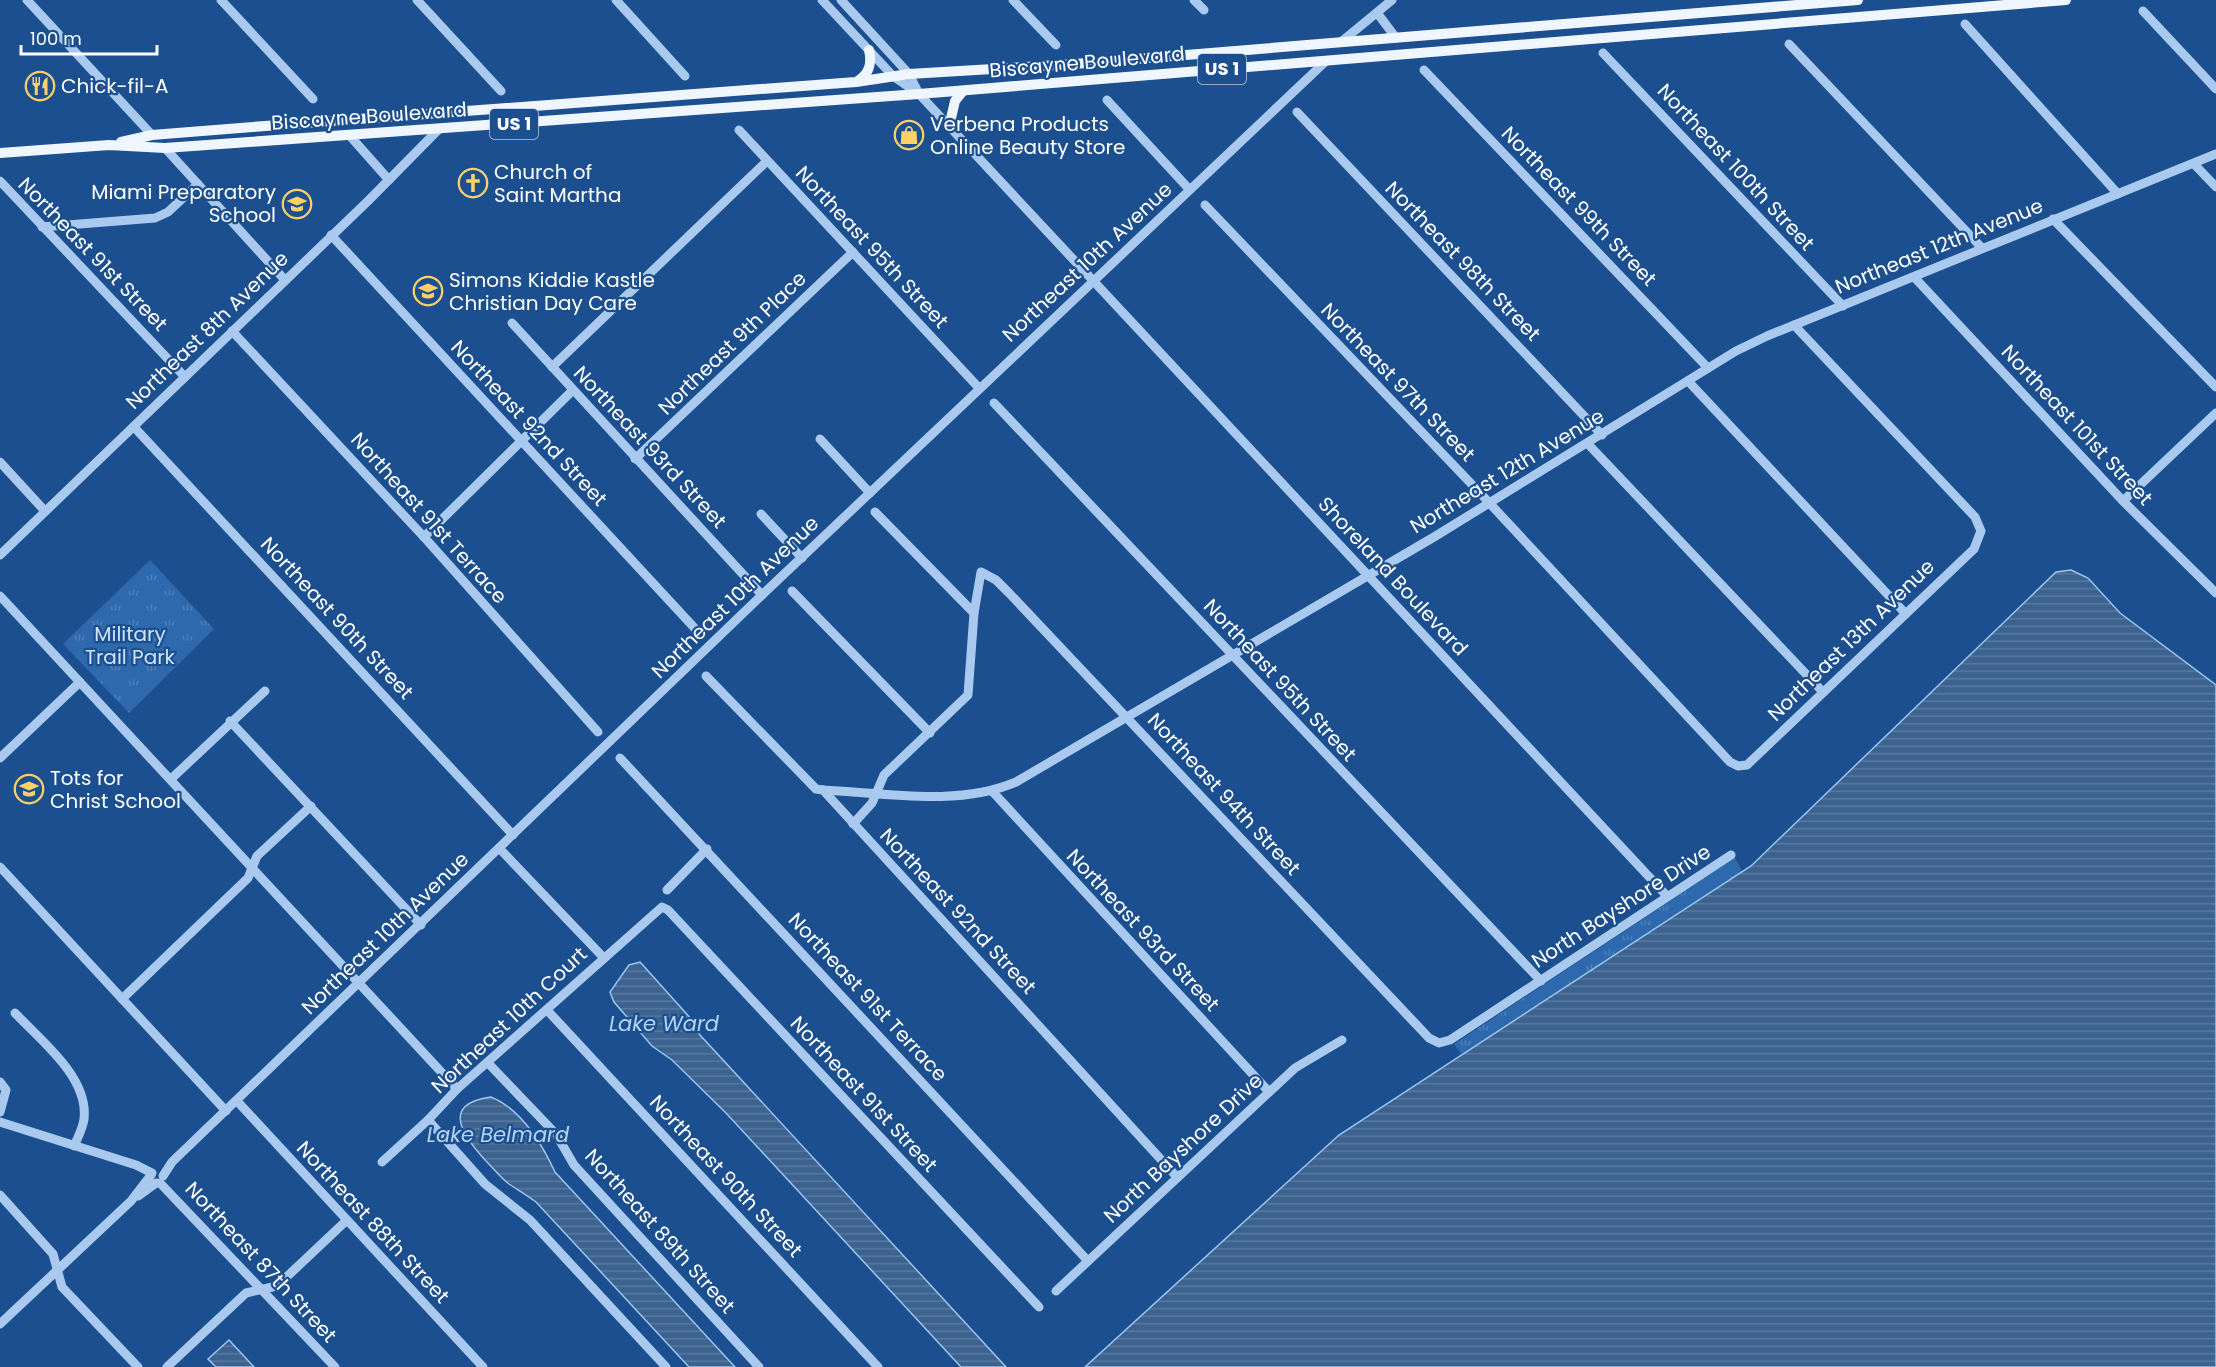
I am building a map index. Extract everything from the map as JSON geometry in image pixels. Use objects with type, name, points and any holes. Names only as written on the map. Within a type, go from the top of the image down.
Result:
[{"type":"main road","points":[[1836,19],[1850,7],[1852,0]]},
{"type":"main road","name":"Biscayne Boulevard","points":[[109,145],[152,135],[856,82],[909,74],[1075,64],[1857,0]]},
{"type":"main road","name":"Biscayne Boulevard","points":[[0,153],[109,145],[165,148],[438,130],[963,91],[2066,0]]},
{"type":"main road","points":[[1620,20],[1622,36]]},
{"type":"main road","points":[[856,82],[868,72],[871,62],[869,50]]},
{"type":"main road","points":[[949,127],[955,101],[963,91]]},
{"type":"main road","points":[[593,118],[604,107],[622,100]]},
{"type":"main road","points":[[438,130],[462,111]]},
{"type":"street","points":[[27,0],[152,135]]},
{"type":"street","points":[[221,0],[313,99]]},
{"type":"street","points":[[417,0],[501,91]]},
{"type":"street","points":[[616,0],[686,76]]},
{"type":"street","points":[[822,0],[893,76],[919,94]]},
{"type":"street","points":[[841,0],[909,74],[919,94]]},
{"type":"street","points":[[1013,0],[1056,45]]},
{"type":"street","points":[[1194,0],[1204,10]]},
{"type":"street","points":[[1341,42],[1392,0]]},
{"type":"street","points":[[2143,11],[2216,89]]},
{"type":"street","points":[[1377,14],[1396,38]]},
{"type":"street","points":[[1965,24],[2118,194]]},
{"type":"street","points":[[1789,44],[1982,248]]},
{"type":"street","name":"Northeast 100th Street","points":[[1603,53],[1842,306]]},
{"type":"street","name":"Northeast 10th Avenue","points":[[0,1324],[237,1101],[979,388],[1326,61]]},
{"type":"street","name":"Northeast 99th Street","points":[[1424,70],[1708,368]]},
{"type":"street","name":"Shoreland Boulevard","points":[[919,94],[1667,896]]},
{"type":"street","points":[[1107,100],[1190,189]]},
{"type":"street","name":"Northeast 98th Street","points":[[1297,112],[1602,435]]},
{"type":"street","name":"Northeast 8th Avenue","points":[[0,555],[438,130]]},
{"type":"street","name":"Northeast 95th Street","points":[[739,130],[979,388]]},
{"type":"street","points":[[350,136],[389,180]]},
{"type":"street","points":[[165,148],[285,280]]},
{"type":"street","name":"Northeast 12th Avenue","points":[[823,790],[957,796],[992,791],[1038,770],[1588,444],[1708,368],[1767,336],[1915,278],[1982,248],[2216,154]]},
{"type":"street","points":[[552,367],[767,161]]},
{"type":"street","points":[[2194,164],[2216,187]]},
{"type":"street","name":"Northeast 91st Street","points":[[0,182],[185,376]]},
{"type":"street","points":[[42,226],[154,218],[168,212],[198,184]]},
{"type":"street","name":"Northeast 97th Street","points":[[1204,205],[1730,762],[1738,766]]},
{"type":"street","points":[[2053,219],[2216,387]]},
{"type":"street","name":"Northeast 92nd Street","points":[[331,235],[701,635]]},
{"type":"street","name":"Northeast 9th Place","points":[[635,459],[853,252]]},
{"type":"street","name":"Northeast 101st Street","points":[[1915,278],[2123,501],[2214,586]]},
{"type":"street","name":"Northeast 93rd Street","points":[[512,323],[762,595]]},
{"type":"street","name":"Northeast 13th Avenue","points":[[1738,766],[1747,765],[1974,549],[1981,531],[1975,517],[1794,325]]},
{"type":"street","name":"Northeast 91st Terrace","points":[[231,331],[424,537],[598,732]]},
{"type":"street","points":[[1688,381],[1905,613]]},
{"type":"street","points":[[424,537],[573,390]]},
{"type":"street","name":"Northeast 95th Street","points":[[994,403],[1541,981]]},
{"type":"street","points":[[2123,501],[2216,413]]},
{"type":"street","name":"Northeast 90th Street","points":[[134,427],[513,835]]},
{"type":"street","points":[[820,439],[870,493]]},
{"type":"street","points":[[1588,444],[1823,693]]},
{"type":"street","points":[[0,462],[45,510]]},
{"type":"street","points":[[853,824],[872,803],[884,775],[968,695],[974,613],[875,512]]},
{"type":"street","points":[[761,514],[802,558]]},
{"type":"street","name":"Northeast 94th Street","points":[[974,613],[981,572],[1002,586],[1429,1038],[1439,1043]]},
{"type":"street","points":[[792,591],[930,733]]},
{"type":"street","points":[[0,596],[457,1089]]},
{"type":"street","name":"Northeast 92nd Street","points":[[706,676],[816,789],[823,790],[1177,1177]]},
{"type":"street","points":[[0,758],[80,682]]},
{"type":"street","points":[[171,778],[230,720],[265,691]]},
{"type":"street","points":[[230,720],[420,925]]},
{"type":"street","name":"Northeast 91st Terrace","points":[[620,758],[1088,1261]]},
{"type":"street","name":"Northeast 93rd Street","points":[[992,791],[1269,1092]]},
{"type":"street","points":[[122,999],[248,878],[257,856],[311,806]]},
{"type":"street","points":[[499,848],[604,958]]},
{"type":"street","points":[[667,890],[707,849]]},
{"type":"street","name":"North Bayshore Drive","points":[[1439,1043],[1450,1040],[1731,855]]},
{"type":"street","points":[[0,867],[226,1111]]},
{"type":"street","name":"Northeast 91st Street","points":[[662,907],[676,919],[1039,1307]]},
{"type":"street","name":"Northeast 10th Court","points":[[382,1162],[428,1120],[457,1089],[488,1064],[662,907]]},
{"type":"street","name":"Northeast 90th Street","points":[[547,1010],[878,1367]]},
{"type":"street","points":[[15,1013],[69,1072],[79,1091],[83,1103],[84,1120],[75,1146]]},
{"type":"street","name":"North Bayshore Drive","points":[[1056,1291],[1295,1068],[1342,1040]]},
{"type":"street","name":"Northeast 89th Street","points":[[488,1064],[556,1134],[573,1165],[759,1367]]},
{"type":"street","points":[[0,1082],[6,1090],[0,1112]]},
{"type":"street","name":"Northeast 88th Street","points":[[237,1101],[483,1367]]},
{"type":"street","points":[[428,1120],[485,1184],[530,1220],[666,1367]]},
{"type":"street","points":[[0,1122],[136,1165],[156,1177]]},
{"type":"street","name":"Northeast 87th Street","points":[[156,1177],[335,1367]]},
{"type":"street","points":[[0,1195],[53,1254],[62,1287],[138,1367]]},
{"type":"street","points":[[167,1367],[246,1293],[277,1287],[347,1220]]},
{"type":"green space","name":"Military Trail Park","points":[[150,560],[214,629],[129,713],[63,644]]},
{"type":"green space","points":[[1735,858],[1742,871],[1462,1055],[1454,1044]]},
{"type":"water","points":[[2071,570],[2088,578],[2120,613],[2216,685],[2216,1367],[1085,1367],[1339,1135],[1751,866],[2056,572]]},
{"type":"water","name":"Lake Ward","points":[[640,962],[693,1021],[700,1035],[1006,1367],[961,1367],[726,1113],[672,1060],[652,1046],[614,1002],[610,992],[629,965]]},
{"type":"water","name":"Lake Belmard","points":[[491,1097],[512,1110],[521,1119],[537,1139],[555,1172],[735,1367],[689,1367],[536,1202],[506,1182],[486,1161],[464,1132],[461,1114],[465,1107],[475,1101]]},
{"type":"water","points":[[229,1340],[254,1367],[216,1367],[208,1359]]},
{"type":"place","name":"Chick-fil-A","points":[[40,86]]},
{"type":"place","name":"Verbena Products Online Beauty Store","points":[[909,135]]},
{"type":"place","name":"Church of Saint Martha","points":[[473,183]]},
{"type":"place","name":"Miami Preparatory School","points":[[297,204]]},
{"type":"place","name":"Simons Kiddie Kastle Christian Day Care","points":[[428,291]]},
{"type":"place","name":"Tots for Christ School","points":[[29,789]]}]
